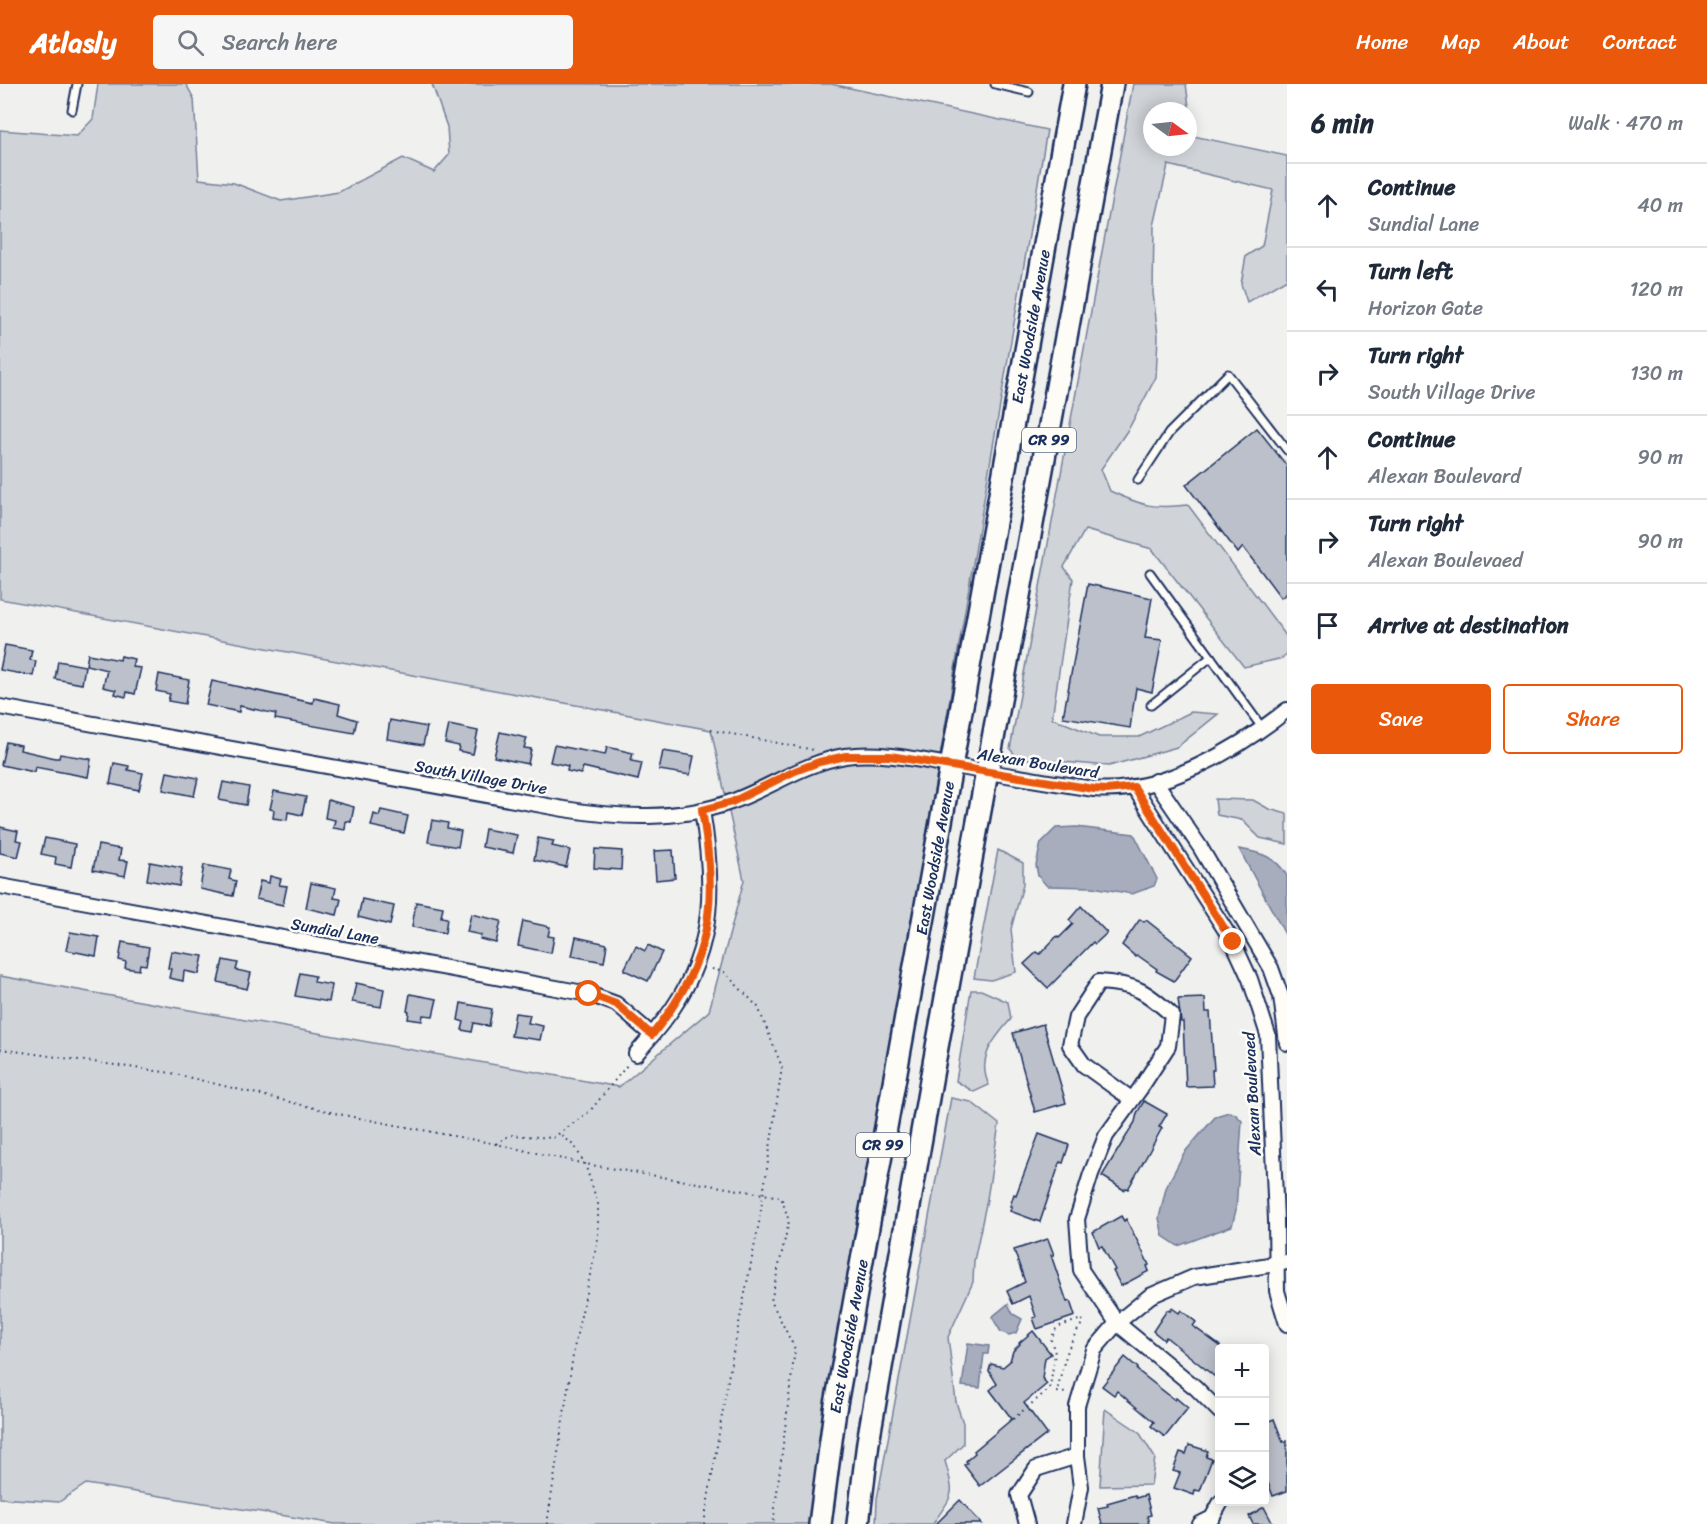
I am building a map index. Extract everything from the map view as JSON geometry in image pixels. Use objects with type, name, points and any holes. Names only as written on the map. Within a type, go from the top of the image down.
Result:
[{"type":"main road","name":"East Woodside Avenue","points":[[820,1524],[835,1410],[1074,84]]},
{"type":"main road","name":"CR 99","points":[[858,1524],[868,1442],[933,1069],[1112,84]]},
{"type":"street","name":"South Village Drive","points":[[0,707],[591,813],[653,816],[702,810],[732,802],[811,765],[846,756],[890,756],[951,766]]},
{"type":"street","name":"Alexan Boulevard","points":[[951,766],[1094,789],[1134,787],[1223,755],[1287,710]]},
{"type":"street","points":[[1155,781],[1200,847],[1271,968],[1281,996],[1287,1043]]},
{"type":"street","name":"Alexan Boulevaed","points":[[1134,787],[1233,942],[1250,979],[1269,1035],[1282,1262],[1276,1291],[1287,1324]]},
{"type":"street","points":[[636,1054],[673,1009],[696,964],[709,920],[711,894],[709,851],[702,810]]},
{"type":"street","name":"Sundial Lane","points":[[0,886],[589,994],[616,1004],[652,1035]]},
{"type":"street","points":[[1241,959],[1260,948]]},
{"type":"street","points":[[1131,1099],[1084,1065],[1070,1045],[1076,1017],[1099,982],[1125,984],[1154,998],[1172,1015],[1168,1046],[1106,1136],[1077,1219],[1081,1270],[1117,1323],[1196,1388],[1215,1408]]},
{"type":"street","points":[[1074,1524],[1081,1487],[1077,1456],[1077,1406],[1094,1350],[1117,1323],[1150,1296],[1194,1277],[1282,1262]]},
{"type":"street","points":[[1027,1524],[1019,1495],[1036,1469],[1077,1456]]},
{"type":"street","points":[[1200,1524],[1212,1518],[1219,1506]]},
{"type":"lane","points":[[72,110],[77,84]]},
{"type":"lane","points":[[995,84],[1029,92]]},
{"type":"lane","points":[[1138,480],[1169,433],[1228,374],[1287,450]]},
{"type":"lane","points":[[1150,573],[1263,729]]},
{"type":"lane","points":[[1151,705],[1211,657]]},
{"type":"path","points":[[711,730],[846,756]]},
{"type":"path","points":[[696,964],[724,972],[758,1007],[783,1067],[764,1193],[729,1372],[704,1524]]},
{"type":"path","points":[[0,1049],[171,1072],[344,1115],[496,1144],[585,1164],[781,1197],[789,1221],[771,1301],[795,1349],[773,1524]]},
{"type":"path","points":[[496,1144],[510,1135],[553,1138],[590,1111],[636,1054]]},
{"type":"path","points":[[547,1524],[575,1343],[598,1239],[598,1204],[585,1164],[574,1147],[560,1133]]},
{"type":"path","points":[[1013,1419],[1050,1387],[1055,1353],[1052,1340],[1057,1327],[1082,1319],[1083,1323],[1076,1331],[1061,1372],[1057,1392],[1080,1395]]},
{"type":"shaded area","points":[[98,84],[186,84],[194,99],[199,179],[234,183],[281,201],[339,192],[403,158],[434,172],[449,155],[447,127],[432,84],[831,84],[1047,130],[809,1524],[335,1524],[86,1484],[59,1502],[0,1498],[0,976],[619,1087],[709,1011],[744,880],[711,730],[0,599],[0,130],[77,136],[93,119]]},
{"type":"shaded area","points":[[1133,84],[1186,84],[1188,102],[1143,102],[1143,156],[1197,156],[1197,137],[1287,156],[1287,279],[1247,302],[1241,284],[1246,256],[1262,246],[1273,190],[1168,165],[1154,226],[1153,293],[1158,336],[1156,377],[1129,428],[1101,469],[1110,491],[1121,496],[1157,506],[1188,505],[1287,637],[1287,654],[1283,658],[1244,667],[1152,549],[1085,530],[1064,567],[1073,579],[1052,718],[1099,737],[1139,737],[1191,712],[1218,714],[1177,747],[1109,766],[1018,758],[1010,749]]},
{"type":"shaded area","points":[[1215,799],[1253,800],[1269,809],[1287,814],[1287,844],[1260,838],[1242,820],[1217,815]]},
{"type":"shaded area","points":[[998,850],[1023,863],[1023,885],[1011,929],[1016,972],[991,980],[974,978]]},
{"type":"shaded area","points":[[971,990],[981,990],[1008,1002],[1011,1019],[993,1042],[986,1058],[986,1075],[989,1085],[974,1092],[956,1081]]},
{"type":"shaded area","points":[[951,1098],[971,1102],[999,1124],[974,1261],[973,1282],[948,1337],[956,1402],[963,1423],[963,1444],[945,1461],[951,1482],[951,1495],[933,1524],[876,1524],[877,1499]]},
{"type":"shaded area","points":[[1105,1409],[1139,1432],[1155,1458],[1151,1485],[1100,1486]]},
{"type":"water","points":[[1076,827],[1134,834],[1157,879],[1154,886],[1132,894],[1093,887],[1047,886],[1038,876],[1036,865],[1041,843],[1056,828]]},
{"type":"water","points":[[1239,849],[1267,856],[1278,864],[1287,876],[1287,938]]},
{"type":"water","points":[[1229,1112],[1242,1121],[1236,1210],[1232,1226],[1178,1246],[1163,1236],[1159,1218],[1166,1188],[1184,1153],[1216,1116]]},
{"type":"water","points":[[1008,1304],[1013,1314],[1022,1319],[1016,1333],[1009,1335],[1001,1332],[992,1317]]},
{"type":"water","points":[[968,1343],[989,1346],[988,1354],[984,1354],[980,1388],[962,1386]]},
{"type":"building","points":[[1257,428],[1287,466],[1287,593],[1281,598],[1243,547],[1238,553],[1186,485]]},
{"type":"building","points":[[1088,584],[1152,598],[1145,638],[1162,640],[1152,692],[1136,688],[1130,728],[1063,717]]},
{"type":"building","points":[[5,645],[32,650],[30,660],[36,661],[33,676],[0,670]]},
{"type":"building","points":[[88,654],[120,660],[121,656],[134,659],[132,667],[141,668],[135,694],[127,692],[126,697],[115,694],[116,690],[103,687],[107,670],[86,665]]},
{"type":"building","points":[[58,661],[85,666],[82,684],[55,679]]},
{"type":"building","points":[[159,674],[189,680],[185,704],[168,701],[170,694],[156,691]]},
{"type":"building","points":[[212,681],[313,703],[314,698],[340,704],[338,714],[357,720],[354,733],[275,719],[276,714],[240,706],[239,712],[206,705]]},
{"type":"building","points":[[390,720],[427,727],[423,745],[387,739]]},
{"type":"building","points":[[449,725],[478,731],[473,754],[458,751],[459,746],[445,743]]},
{"type":"building","points":[[500,732],[527,738],[524,748],[531,749],[528,764],[494,757]]},
{"type":"building","points":[[6,742],[21,745],[20,750],[55,758],[59,758],[60,754],[91,759],[88,777],[35,767],[34,772],[1,765]]},
{"type":"building","points":[[554,745],[605,755],[607,747],[633,753],[631,761],[642,763],[638,780],[583,767],[581,774],[567,771],[568,766],[550,762]]},
{"type":"building","points":[[663,751],[694,756],[690,775],[659,770]]},
{"type":"building","points":[[114,763],[129,766],[128,770],[143,773],[139,790],[110,784]]},
{"type":"building","points":[[167,772],[198,778],[194,796],[163,790]]},
{"type":"building","points":[[223,782],[249,787],[246,805],[219,800]]},
{"type":"building","points":[[274,791],[306,797],[302,815],[288,812],[287,820],[273,818],[274,810],[270,809]]},
{"type":"building","points":[[328,800],[354,807],[351,822],[346,821],[345,830],[333,828],[335,820],[325,818]]},
{"type":"building","points":[[381,810],[408,816],[404,833],[371,826],[374,814],[379,816]]},
{"type":"building","points":[[432,820],[448,823],[447,828],[461,831],[458,847],[428,842]]},
{"type":"building","points":[[0,827],[18,831],[16,840],[22,841],[18,857],[0,853]]},
{"type":"building","points":[[485,829],[517,835],[513,853],[482,847]]},
{"type":"building","points":[[45,838],[75,844],[71,867],[55,864],[56,857],[41,854]]},
{"type":"building","points":[[538,838],[554,841],[552,846],[570,850],[566,867],[534,860]]},
{"type":"building","points":[[98,845],[121,849],[119,860],[128,861],[125,876],[93,870]]},
{"type":"building","points":[[595,849],[622,851],[621,870],[594,868]]},
{"type":"building","points":[[673,850],[675,878],[656,880],[654,851]]},
{"type":"building","points":[[150,862],[182,868],[179,886],[147,880]]},
{"type":"building","points":[[204,865],[231,870],[229,879],[236,881],[233,896],[200,889]]},
{"type":"building","points":[[270,876],[281,879],[279,885],[287,886],[283,905],[256,899],[260,881],[269,883]]},
{"type":"building","points":[[311,883],[336,888],[334,898],[341,899],[337,915],[306,908]]},
{"type":"building","points":[[362,899],[394,906],[390,925],[358,917]]},
{"type":"building","points":[[416,902],[443,907],[441,917],[447,918],[445,933],[412,927]]},
{"type":"building","points":[[1081,906],[1107,933],[1095,944],[1093,942],[1048,988],[1024,964],[1037,952],[1040,954],[1057,936],[1059,938],[1073,924],[1069,920]]},
{"type":"building","points":[[471,914],[501,921],[496,943],[480,939],[481,935],[467,932]]},
{"type":"building","points":[[1140,919],[1144,922],[1146,920],[1192,956],[1174,981],[1156,971],[1157,969],[1137,955],[1136,957],[1122,945]]},
{"type":"building","points":[[523,921],[550,927],[548,936],[554,937],[551,953],[518,946]]},
{"type":"building","points":[[70,932],[99,937],[96,956],[66,950]]},
{"type":"building","points":[[576,937],[607,944],[604,962],[572,956]]},
{"type":"building","points":[[122,942],[149,947],[146,965],[140,964],[139,970],[125,968],[126,962],[119,960]]},
{"type":"building","points":[[648,945],[662,952],[648,981],[624,970],[636,946],[645,951]]},
{"type":"building","points":[[171,951],[203,956],[199,974],[184,971],[183,981],[169,978]]},
{"type":"building","points":[[223,960],[238,963],[236,970],[251,973],[247,989],[218,982]]},
{"type":"building","points":[[300,973],[315,976],[314,982],[332,985],[329,1002],[295,996]]},
{"type":"building","points":[[356,983],[384,989],[381,1007],[352,1002]]},
{"type":"building","points":[[410,994],[437,999],[433,1016],[423,1015],[422,1021],[408,1019]]},
{"type":"building","points":[[1205,998],[1206,1012],[1210,1012],[1213,1086],[1186,1087],[1183,1022],[1181,1022],[1178,999]]},
{"type":"building","points":[[461,1003],[492,1009],[489,1026],[474,1023],[472,1032],[462,1030],[464,1022],[458,1020]]},
{"type":"building","points":[[515,1013],[530,1015],[528,1023],[543,1026],[540,1040],[511,1036]]},
{"type":"building","points":[[1043,1024],[1066,1103],[1035,1112],[1013,1033]]},
{"type":"building","points":[[1144,1101],[1167,1114],[1159,1127],[1162,1128],[1128,1189],[1124,1190],[1102,1176],[1135,1122]]},
{"type":"building","points":[[1039,1134],[1069,1145],[1063,1163],[1060,1162],[1040,1222],[1010,1211],[1014,1194],[1016,1195]]},
{"type":"building","points":[[1121,1216],[1124,1221],[1126,1219],[1140,1246],[1149,1265],[1147,1266],[1149,1271],[1121,1286],[1113,1271],[1115,1270],[1102,1246],[1099,1247],[1093,1232]]},
{"type":"building","points":[[1048,1239],[1067,1302],[1070,1301],[1075,1316],[1037,1329],[1033,1318],[1036,1317],[1029,1296],[1013,1304],[1007,1291],[1025,1282],[1014,1250]]},
{"type":"building","points":[[1172,1308],[1179,1313],[1181,1310],[1196,1322],[1193,1326],[1217,1344],[1215,1344],[1215,1377],[1166,1337],[1164,1340],[1153,1331],[1167,1310],[1170,1311]]},
{"type":"building","points":[[1033,1331],[1051,1354],[1045,1358],[1042,1378],[1047,1384],[1024,1403],[1047,1434],[980,1486],[964,1465],[975,1453],[974,1451],[1012,1419],[990,1390],[997,1384],[989,1371],[991,1364],[1003,1367],[1010,1361],[1019,1343]]},
{"type":"building","points":[[1125,1357],[1138,1368],[1137,1370],[1188,1408],[1165,1437],[1151,1426],[1154,1422],[1117,1391],[1114,1395],[1102,1386]]},
{"type":"building","points":[[1274,1419],[1283,1442],[1287,1441],[1287,1491],[1273,1496],[1269,1485],[1269,1421]]},
{"type":"building","points":[[1189,1445],[1208,1451],[1206,1457],[1212,1459],[1200,1491],[1195,1490],[1194,1495],[1174,1488],[1180,1473],[1173,1471],[1180,1452],[1186,1454]]},
{"type":"building","points":[[1135,1495],[1136,1498],[1146,1495],[1151,1515],[1147,1516],[1149,1524],[1102,1524],[1098,1508]]},
{"type":"building","points":[[960,1500],[982,1524],[936,1524]]},
{"type":"building","points":[[1264,1507],[1273,1524],[1253,1524],[1249,1516]]},
{"type":"route","points":[[589,994],[616,1004],[652,1035],[673,1009],[685,988],[703,945],[709,920],[711,873],[702,810],[732,802],[795,771],[819,762],[846,756],[890,756],[1094,789],[1134,787],[1233,942]]}]
